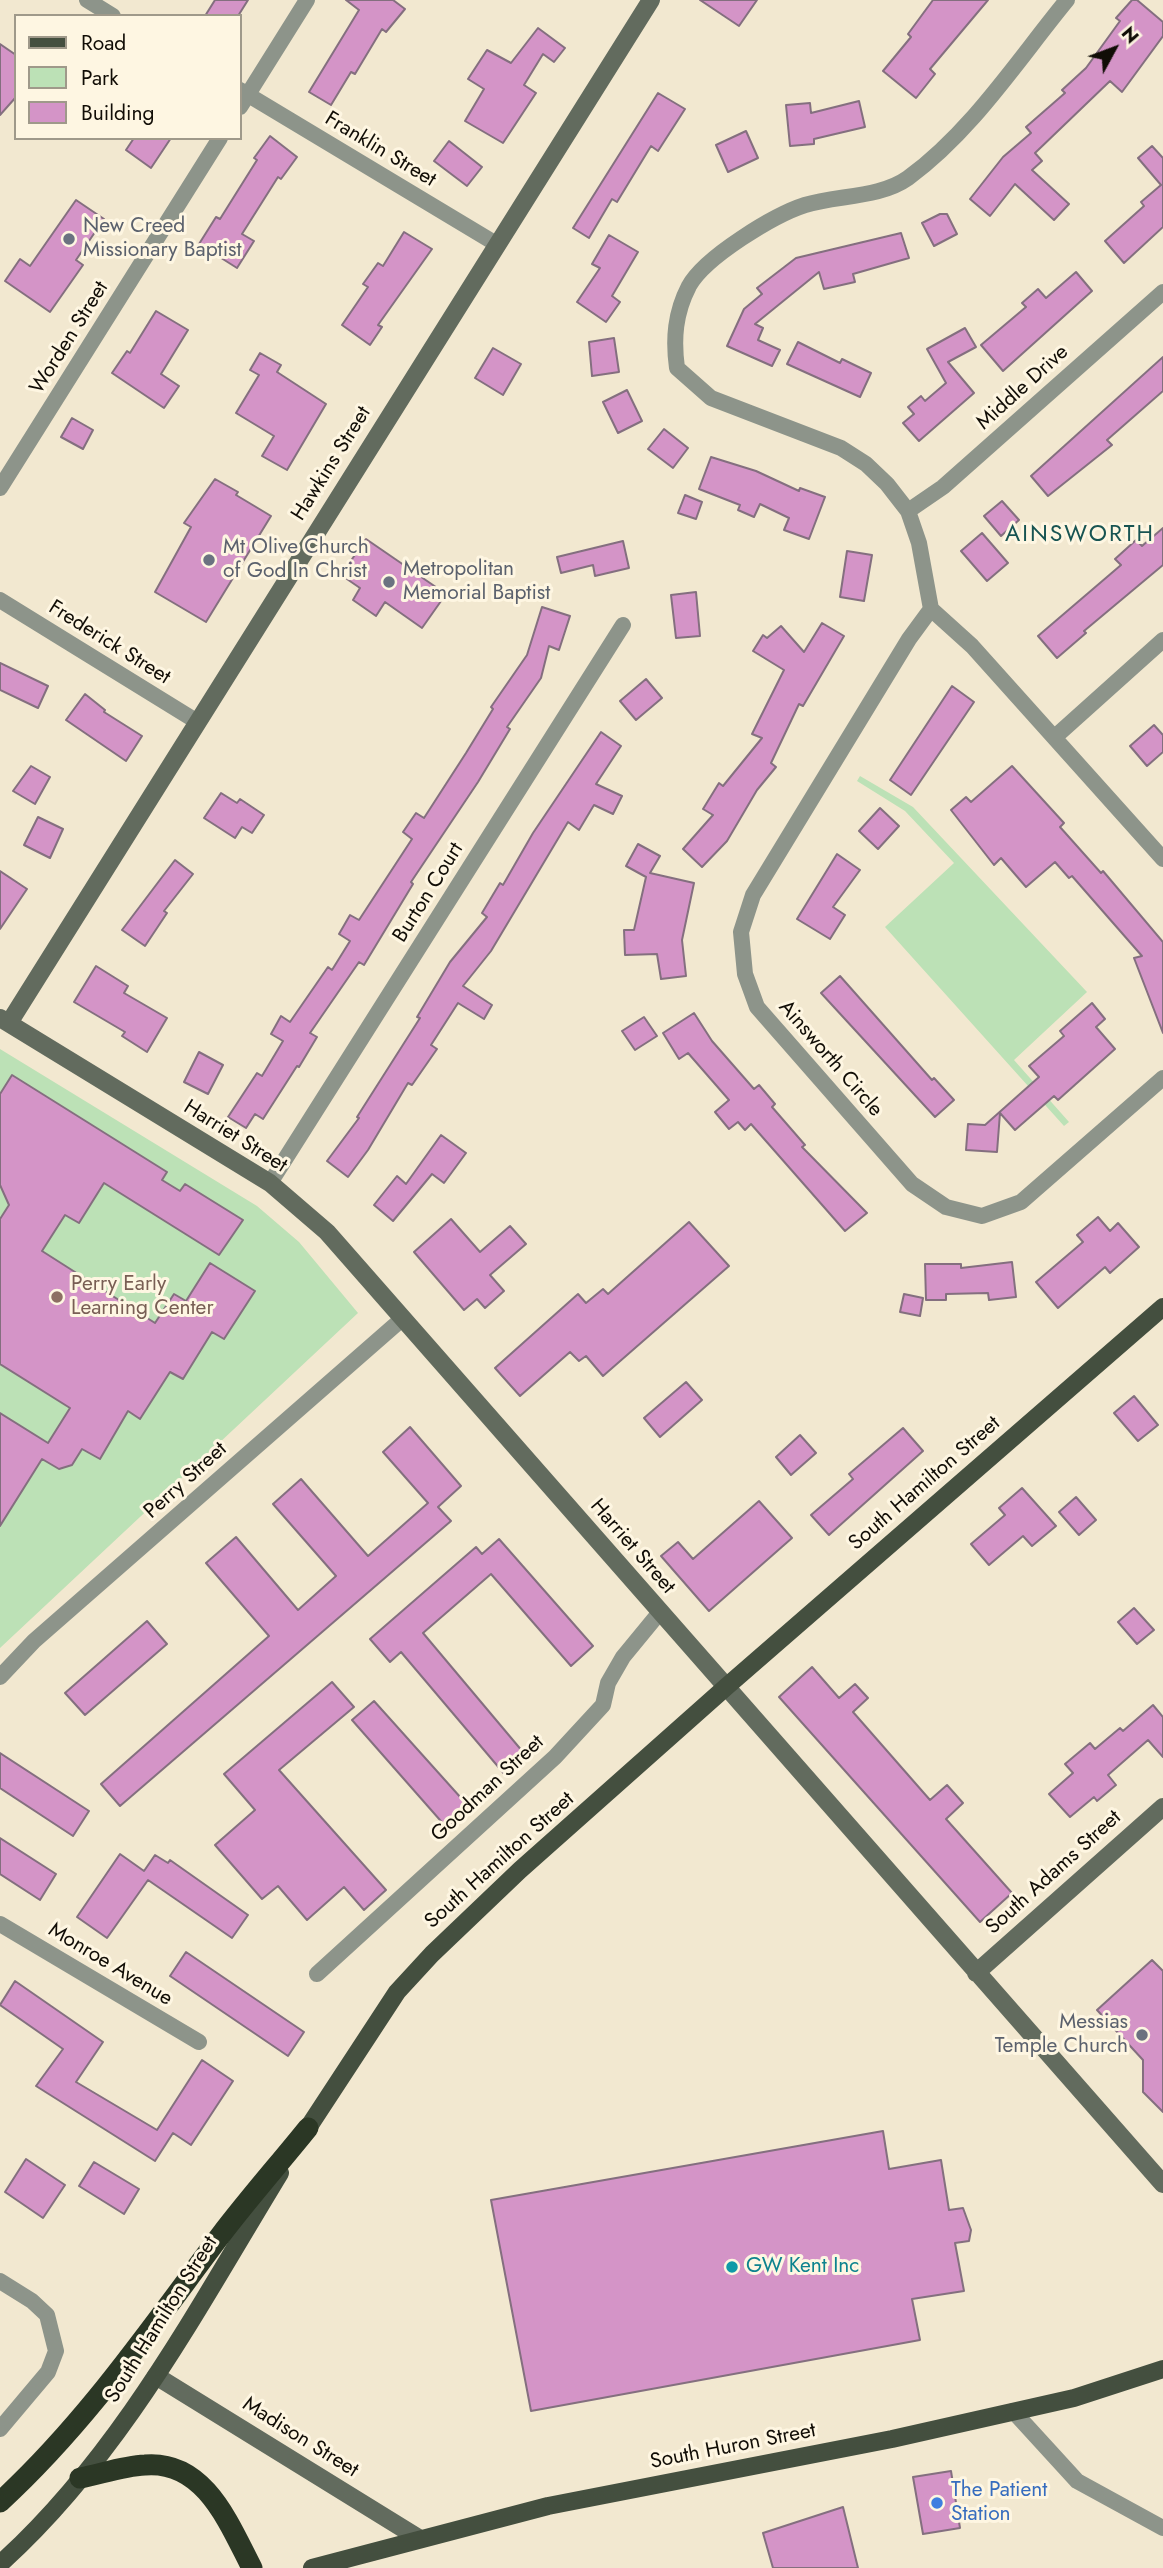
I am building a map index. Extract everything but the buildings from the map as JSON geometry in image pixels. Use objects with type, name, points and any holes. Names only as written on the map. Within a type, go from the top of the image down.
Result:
[{"type":"highway","points":[[0,2502],[48,2458],[103,2394],[222,2234],[308,2128]]},
{"type":"highway","points":[[80,2478],[145,2465],[163,2465],[187,2473],[205,2488],[222,2509],[252,2568]]},
{"type":"main road","name":"South Hamilton Street","points":[[0,2564],[27,2540],[80,2478],[156,2376],[308,2128],[397,1992],[432,1954],[520,1870],[726,1687],[1163,1307]]},
{"type":"main road","name":"South Huron Street","points":[[312,2568],[548,2507],[879,2442],[1074,2398],[1163,2369]]},
{"type":"street","points":[[87,0],[110,14]]},
{"type":"street","points":[[242,97],[307,0]]},
{"type":"street","name":"Hawkins Street","points":[[4,1021],[498,246],[650,0]]},
{"type":"street","points":[[1066,0],[961,132],[905,180],[870,191],[805,205],[768,220],[720,255],[690,284],[676,319],[673,344],[677,369],[711,398],[841,448],[866,464],[908,511],[919,543],[931,610],[972,646],[1056,736],[1163,859]]},
{"type":"street","name":"Franklin Street","points":[[242,97],[498,246]]},
{"type":"street","name":"Worden Street","points":[[0,488],[219,140]]},
{"type":"street","name":"Middle Drive","points":[[908,511],[943,488],[1163,292]]},
{"type":"street","name":"Frederick Street","points":[[0,600],[196,721]]},
{"type":"street","name":"Ainsworth Circle","points":[[931,610],[909,639],[753,895],[741,932],[745,974],[757,1007],[912,1184],[946,1207],[982,1216],[1021,1202],[1163,1078]]},
{"type":"street","name":"Burton Court","points":[[270,1183],[624,625]]},
{"type":"street","points":[[1056,736],[1163,640]]},
{"type":"street","name":"Harriet Street","points":[[4,1021],[270,1183],[327,1231],[726,1687],[809,1786],[1163,2184]]},
{"type":"street","name":"Perry Street","points":[[0,1677],[34,1641],[402,1319]]},
{"type":"street","name":"Goodman Street","points":[[317,1974],[555,1757],[603,1705],[608,1683],[623,1657],[660,1612]]},
{"type":"street","name":"South Adams Street","points":[[976,1973],[1163,1807]]},
{"type":"street","name":"Monroe Avenue","points":[[0,1924],[199,2042]]},
{"type":"street","points":[[0,2281],[32,2301],[47,2315],[56,2351],[48,2372],[0,2429]]},
{"type":"street","name":"Madison Street","points":[[156,2376],[420,2539]]},
{"type":"street","points":[[1013,2412],[1077,2481],[1163,2528]]},
{"type":"green space","points":[[860,776],[913,807],[1087,992],[1014,1060],[1069,1122],[1064,1126],[885,927],[954,863],[905,811],[857,781]]},
{"type":"green space","points":[[0,1049],[257,1206],[299,1242],[358,1313],[0,1648]]},
{"type":"place","name":"New Creed Missionary Baptist","points":[[69,239]]},
{"type":"place","name":"Mt Olive Church of God In Christ","points":[[209,560]]},
{"type":"place","name":"Metropolitan Memorial Baptist","points":[[389,582]]},
{"type":"place","name":"Perry Early Learning Center","points":[[57,1297]]},
{"type":"place","name":"Messias Temple Church","points":[[1142,2035]]},
{"type":"place","name":"GW Kent Inc","points":[[732,2267]]},
{"type":"place","name":"The Patient Station","points":[[937,2503]]},
{"type":"district","name":"AINSWORTH","points":[[1080,535]]}]
